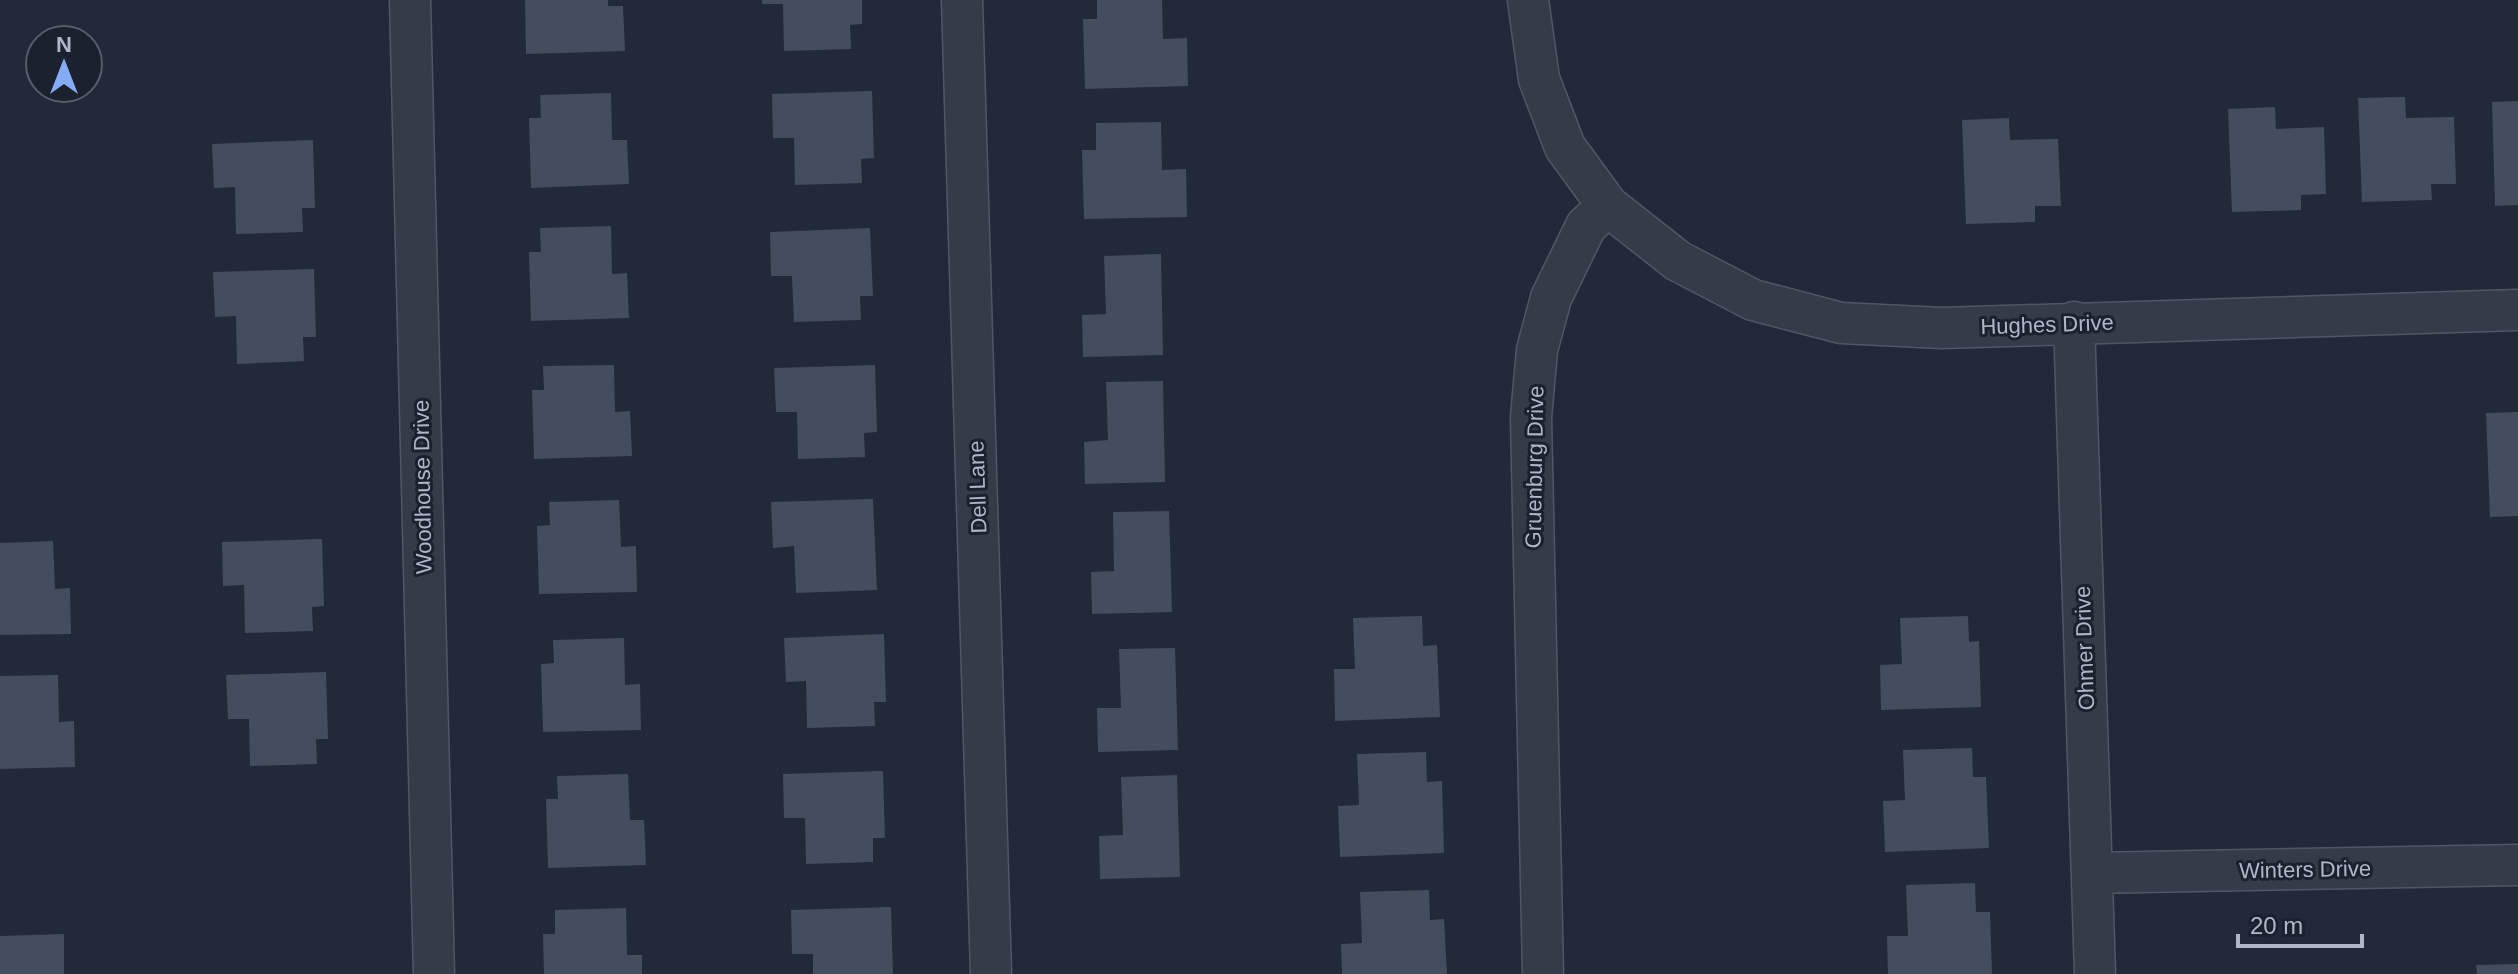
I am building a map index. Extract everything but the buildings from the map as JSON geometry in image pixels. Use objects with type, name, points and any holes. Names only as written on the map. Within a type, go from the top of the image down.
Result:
[{"type":"street","name":"Woodhouse Drive","points":[[410,0],[434,974]]},
{"type":"street","name":"Dell Lane","points":[[962,0],[991,974]]},
{"type":"street","points":[[1528,0],[1539,79],[1565,147],[1608,206]]},
{"type":"street","name":"Hughes Drive","points":[[1608,206],[1678,261],[1753,300],[1841,323],[1942,328],[2518,310]]},
{"type":"street","name":"Gruenburg Drive","points":[[1543,974],[1531,417],[1537,350],[1551,298],[1586,226],[1608,206]]},
{"type":"street","name":"Ohmer Drive","points":[[2074,322],[2095,974]]},
{"type":"street","name":"Winters Drive","points":[[2092,873],[2518,865]]}]
